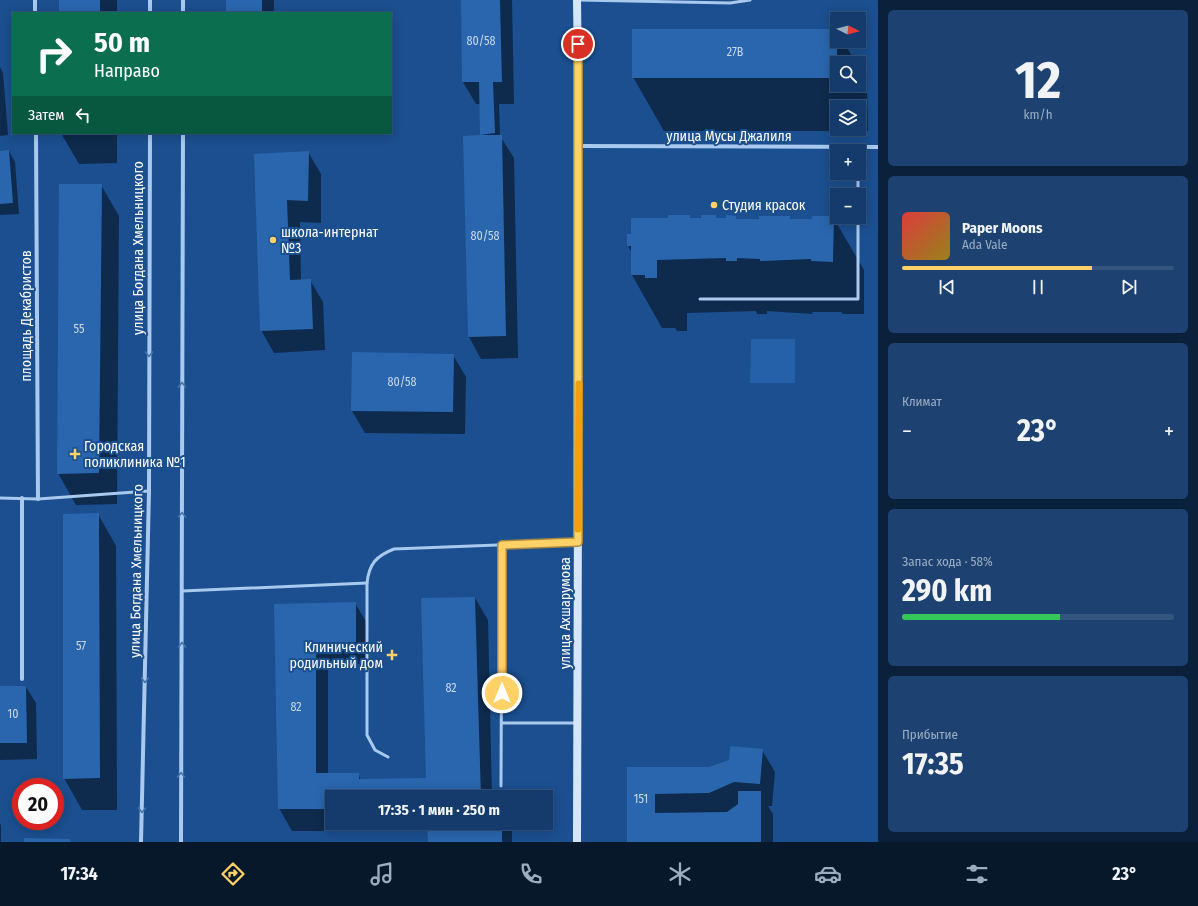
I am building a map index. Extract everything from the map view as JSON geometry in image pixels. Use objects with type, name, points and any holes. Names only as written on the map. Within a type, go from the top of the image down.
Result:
[{"type":"street","points":[[35,0],[35,12]]},
{"type":"street","points":[[150,0],[150,12]]},
{"type":"street","points":[[183,0],[183,12]]},
{"type":"street","name":"улица Ахшарумова","points":[[577,0],[579,146],[577,842]]},
{"type":"street","name":"площадь Декабристов","points":[[36,134],[38,499]]},
{"type":"street","name":"улица Богдана Хмельницкого","points":[[141,842],[149,491],[150,134]]},
{"type":"street","points":[[181,842],[183,134]]},
{"type":"street","name":"улица Мусы Джалиля","points":[[579,146],[830,149]]},
{"type":"street","name":"улица Мусы Джалиля","points":[[866,148],[878,147]]},
{"type":"street","points":[[22,498],[22,679]]},
{"type":"lane","points":[[577,0],[730,3],[750,0]]},
{"type":"lane","points":[[700,299],[858,299],[858,224]]},
{"type":"lane","points":[[0,498],[38,499],[149,491]]},
{"type":"lane","points":[[388,757],[375,750],[367,735],[367,583],[368,572],[373,562],[380,555],[394,549],[578,542]]},
{"type":"lane","points":[[501,786],[502,545]]},
{"type":"lane","points":[[182,590],[367,583]]},
{"type":"lane","points":[[502,723],[578,723]]},
{"type":"shaded area","points":[[751,339],[795,339],[795,383],[750,383]]},
{"type":"building","points":[[59,0],[100,0],[100,12],[59,12]]},
{"type":"building","points":[[226,0],[262,0],[262,12],[226,12]]},
{"type":"building","points":[[461,0],[500,0],[502,82],[493,82],[495,133],[480,135],[479,82],[462,82]]},
{"type":"building","points":[[632,29],[830,29],[830,48],[837,48],[837,56],[830,56],[830,78],[632,78]]},
{"type":"building","points":[[502,135],[506,336],[468,337],[463,136]]},
{"type":"building","points":[[9,150],[13,203],[0,204],[0,151]]},
{"type":"building","name":"школа-интернат №3","points":[[309,151],[308,201],[287,200],[290,280],[311,279],[313,329],[260,331],[254,154]]},
{"type":"building","points":[[59,184],[102,184],[99,473],[57,474]]},
{"type":"building","points":[[668,215],[690,215],[690,218],[701,218],[701,215],[716,215],[716,218],[726,218],[726,215],[736,216],[736,219],[759,219],[759,216],[790,216],[790,219],[812,219],[812,216],[830,216],[830,224],[834,224],[833,262],[811,261],[811,259],[760,261],[760,259],[737,258],[737,261],[726,261],[726,258],[657,260],[657,278],[645,278],[645,275],[631,275],[631,246],[627,246],[627,234],[631,234],[631,218],[668,218]]},
{"type":"building","points":[[352,352],[454,354],[453,412],[351,411]]},
{"type":"building","points":[[99,513],[100,778],[63,778],[63,514]]},
{"type":"building","points":[[475,597],[481,790],[325,790],[325,809],[278,809],[274,604],[356,602],[356,642],[316,642],[316,773],[359,773],[359,779],[426,778],[421,598]]},
{"type":"building","points":[[0,686],[26,686],[27,743],[0,743]]},
{"type":"building","points":[[730,746],[763,749],[760,784],[734,782],[709,793],[655,794],[655,813],[727,812],[738,804],[738,791],[761,791],[761,842],[627,842],[627,767],[709,767],[729,760]]},
{"type":"building","points":[[427,830],[502,830],[502,842],[428,842]]},
{"type":"building","points":[[24,838],[70,839],[70,842],[24,842]]},
{"type":"slow traffic","points":[[578,529],[579,384]]},
{"type":"place","name":"Студия красок","points":[[714,205]]},
{"type":"place","name":"школа-интернат №3","points":[[273,240]]},
{"type":"place","name":"Городская поликлиника №1","points":[[75,454]]},
{"type":"place","name":"Клинический родильный дом","points":[[392,655]]},
{"type":"route","points":[[502,693],[502,545],[578,542],[578,44]]}]
